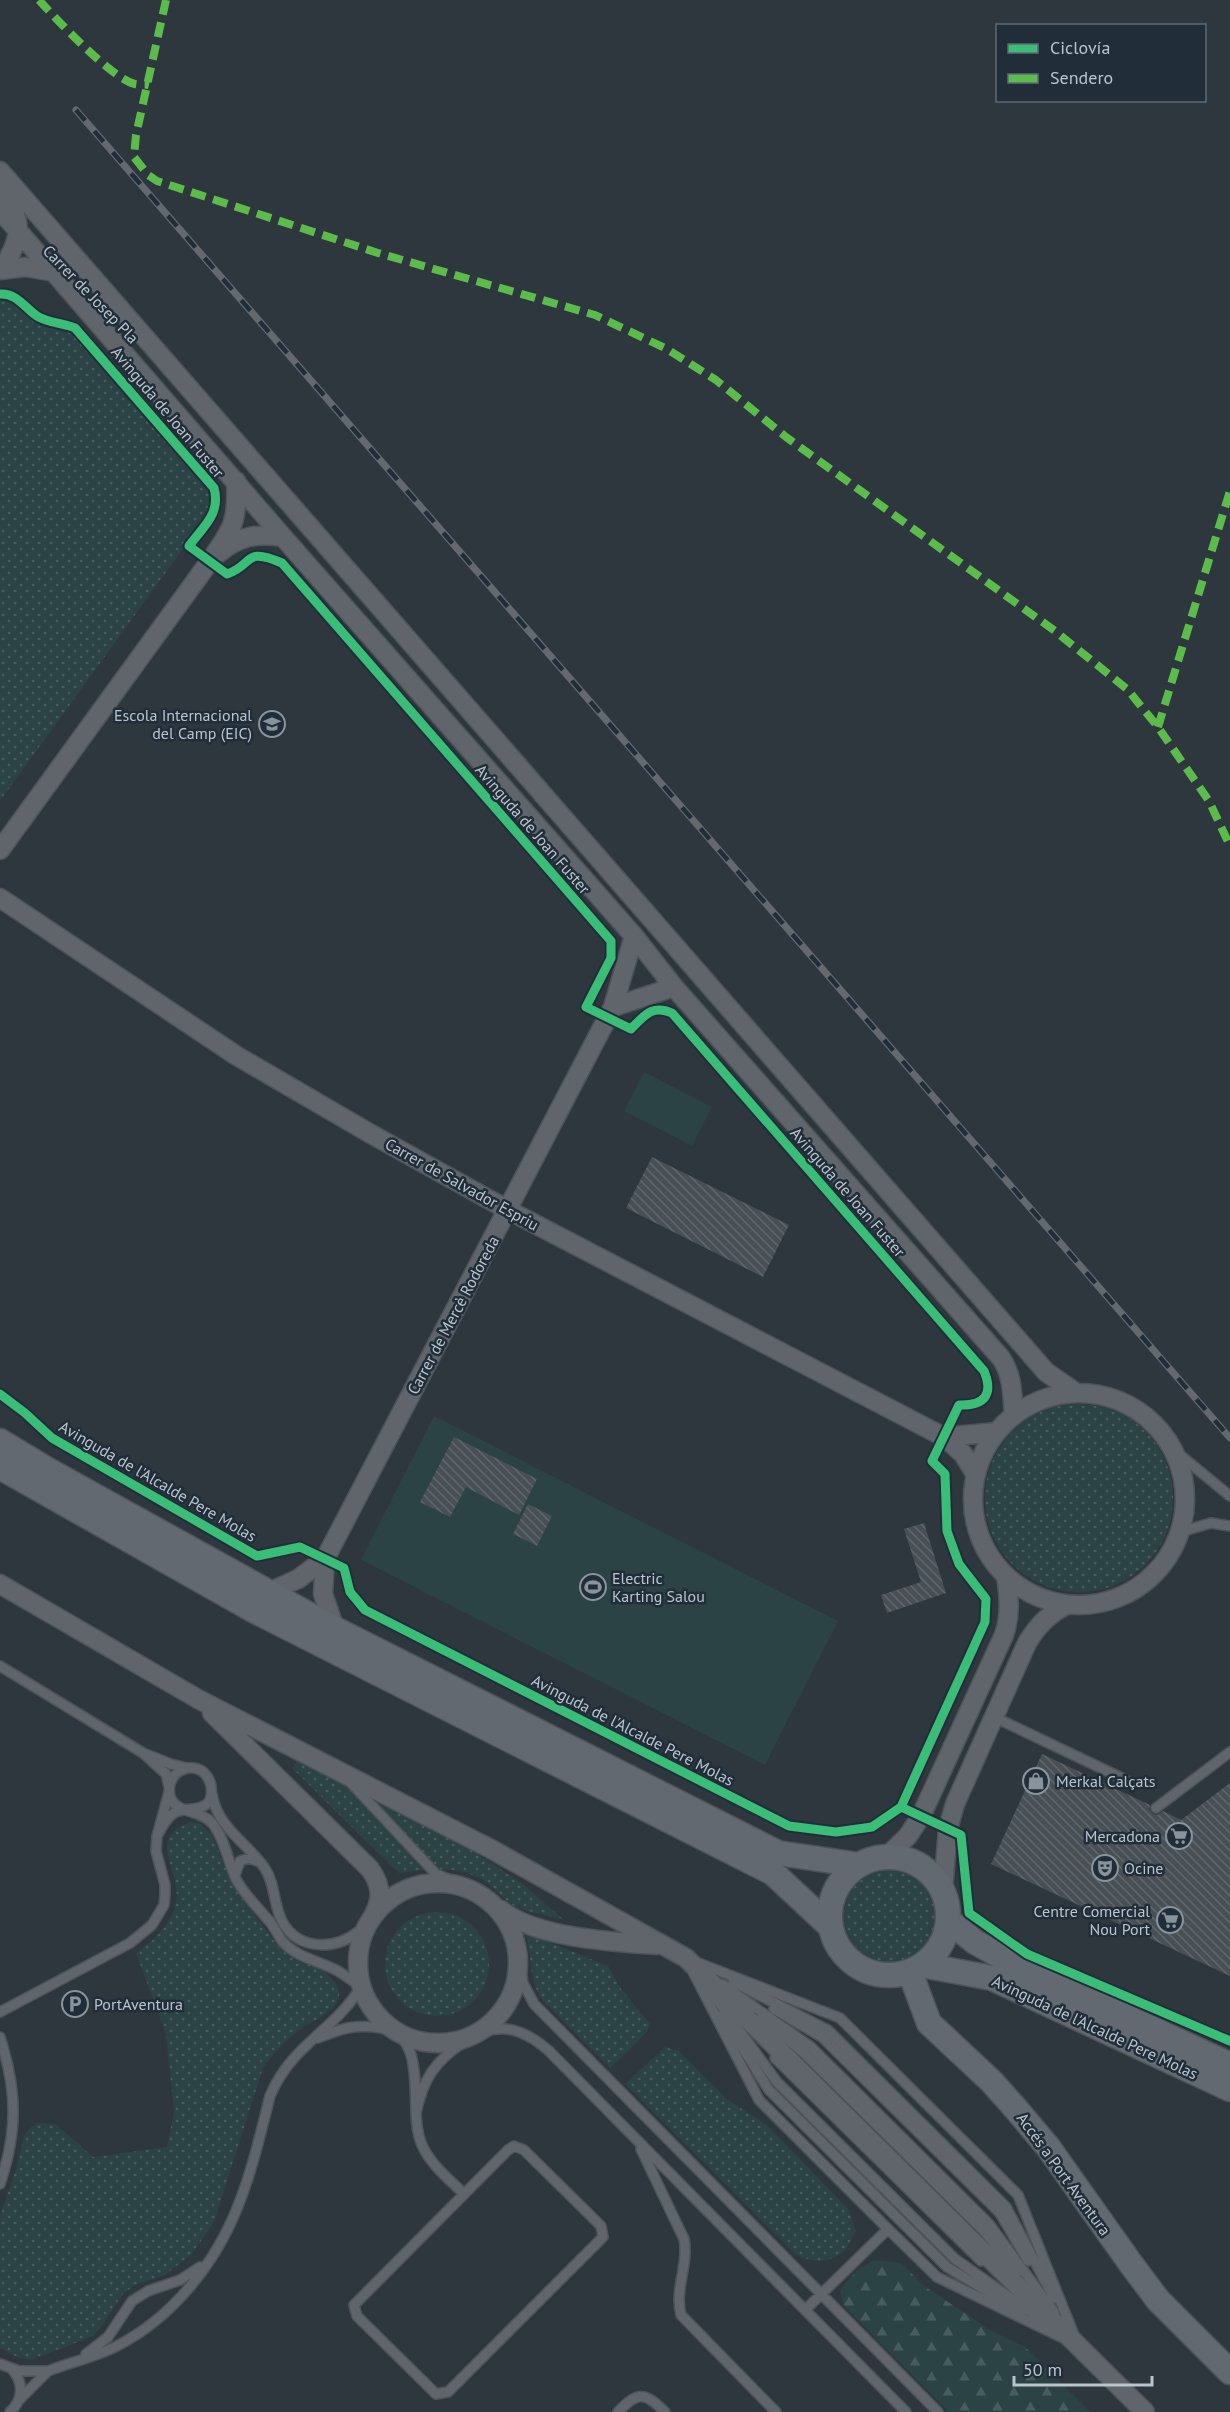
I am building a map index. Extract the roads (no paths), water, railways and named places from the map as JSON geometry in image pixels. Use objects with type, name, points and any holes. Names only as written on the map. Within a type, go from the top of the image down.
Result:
[{"type":"street","name":"Avinguda de Joan Fuster","points":[[0,171],[1026,1349],[1046,1371],[1075,1392]]},
{"type":"street","points":[[0,190],[17,217],[20,232],[0,237]]},
{"type":"street","name":"Avinguda de Joan Fuster","points":[[0,210],[283,537],[634,936],[674,987],[1001,1359],[1009,1370],[1012,1382],[1014,1415]]},
{"type":"street","name":"Carrer de Josep Pla","points":[[0,270],[12,254],[20,232],[37,239],[50,248],[124,332],[186,386]]},
{"type":"street","name":"Carrer de Josep Pla","points":[[0,270],[25,267],[55,272]]},
{"type":"street","points":[[0,850],[233,526],[236,515],[236,481]]},
{"type":"street","points":[[212,557],[230,544],[247,536],[265,534],[283,537]]},
{"type":"street","name":"Carrer de Salvador Espriu","points":[[0,898],[237,1056],[508,1210],[944,1437],[963,1454],[976,1475]]},
{"type":"street","name":"Carrer de Mercè Rodoreda","points":[[335,1629],[322,1594],[325,1559],[614,1007],[634,936]]},
{"type":"street","points":[[614,1007],[674,987]]},
{"type":"street","points":[[1075,1392],[1109,1396],[1132,1407],[1154,1422],[1174,1450],[1183,1476],[1185,1504],[1180,1533],[1163,1564],[1136,1589],[1102,1603],[1066,1605],[1024,1590],[1005,1576],[980,1537],[973,1506],[976,1475],[987,1445],[997,1432],[1014,1415],[1042,1399],[1075,1392]]},
{"type":"street","points":[[944,1437],[997,1432]]},
{"type":"street","points":[[0,1441],[335,1629],[777,1853],[859,1865],[886,1857],[903,1859],[919,1865],[933,1876],[943,1890],[948,1920],[943,1941],[938,1950],[916,1969],[885,1975],[866,1971],[838,1945],[831,1927],[831,1906],[838,1887],[859,1865]]},
{"type":"street","points":[[0,1467],[255,1611],[773,1873],[831,1927]]},
{"type":"street","name":"Carrer de Mercè Rodoreda","points":[[269,1593],[298,1579],[325,1559]]},
{"type":"street","points":[[886,1857],[914,1829],[1004,1635],[1009,1620],[1010,1606],[1005,1576]]},
{"type":"street","points":[[0,1584],[198,1699],[490,1849],[686,1958],[1145,2412]]},
{"type":"street","points":[[943,1890],[948,1829],[964,1783],[1036,1627],[1047,1616],[1066,1605]]},
{"type":"street","points":[[198,1699],[377,1878],[380,1902],[362,1936],[358,1962],[361,1987],[369,2004],[379,2018],[393,2030],[413,2039],[434,2043],[456,2042],[476,2034],[495,2020],[509,2002],[517,1981],[519,1958],[514,1935],[503,1914],[487,1898]]},
{"type":"street","points":[[374,1914],[392,1896],[415,1885],[440,1882],[465,1886],[487,1898],[515,1919],[584,1939],[665,1946]]},
{"type":"street","name":"Avinguda de l'Alcalde Pere Molas","points":[[948,1920],[975,1942],[1024,1969],[1230,2065]]},
{"type":"street","name":"Avinguda de l'Alcalde Pere Molas","points":[[916,1969],[992,1978],[1230,2089]]},
{"type":"street","name":"Accés a Port Aventura","points":[[916,1969],[929,2023],[1016,2109],[1048,2147],[1158,2300],[1230,2372]]},
{"type":"lane","points":[[1174,1450],[1230,1496]]},
{"type":"lane","points":[[1180,1533],[1211,1523],[1230,1526]]},
{"type":"lane","points":[[0,1666],[143,1753],[171,1764],[203,1772],[211,1783],[214,1805],[218,1814],[261,1864],[270,1878],[283,1923],[290,1932],[304,1942],[313,1945],[338,1943],[360,1930],[374,1914]]},
{"type":"lane","points":[[994,1717],[1126,1780]]},
{"type":"lane","points":[[1156,1808],[1230,1752]]},
{"type":"lane","points":[[10,2412],[48,2371],[105,2352],[120,2344],[163,2316],[189,2289],[228,2229],[238,2206],[270,2096],[278,2078],[292,2057],[342,2013],[361,1987],[338,1971],[291,1949],[282,1941],[236,1877],[214,1826],[201,1814],[175,1804],[166,1774],[143,1753]]},
{"type":"lane","points":[[0,2012],[130,1943],[152,1925],[164,1905],[165,1894],[156,1851],[157,1836],[172,1778],[177,1773],[190,1768]]},
{"type":"lane","points":[[334,1768],[369,1801],[436,1874],[465,1886]]},
{"type":"lane","points":[[157,1836],[175,1812],[201,1807],[207,1803],[212,1790]]},
{"type":"lane","points":[[236,1877],[237,1866],[245,1858],[253,1859],[261,1864]]},
{"type":"lane","points":[[519,1958],[523,1983],[534,2004],[938,2412]]},
{"type":"lane","points":[[686,1958],[759,2100],[888,2229],[937,2277],[1078,2345]]},
{"type":"lane","points":[[686,1958],[819,2055],[989,2224],[1078,2345]]},
{"type":"lane","points":[[686,1958],[828,2030],[1006,2207],[1078,2345]]},
{"type":"lane","points":[[686,1958],[840,2018],[1018,2195],[1078,2345]]},
{"type":"lane","points":[[686,1958],[769,2090],[947,2267],[1078,2345]]},
{"type":"lane","points":[[311,2041],[357,2025],[393,2030],[403,2039],[412,2056],[418,2133],[426,2154],[464,2194]]},
{"type":"lane","points":[[416,2113],[423,2087],[437,2064],[446,2054],[476,2034],[505,2028],[518,2030],[538,2041],[906,2412]]},
{"type":"lane","points":[[0,2037],[10,2073],[14,2111],[10,2147],[0,2184]]},
{"type":"lane","points":[[638,2141],[684,2239],[686,2256],[678,2297],[681,2315],[776,2412]]},
{"type":"lane","points":[[519,2146],[601,2226],[603,2237],[448,2392],[436,2394],[357,2316],[354,2305],[464,2194],[508,2150],[519,2146]]},
{"type":"lane","points":[[805,2310],[888,2229]]},
{"type":"lane","points":[[79,2359],[108,2337],[132,2301],[148,2291],[186,2276],[208,2261]]},
{"type":"lane","points":[[3,2365],[48,2371]]},
{"type":"lane","points":[[3,2365],[20,2382],[20,2399]]},
{"type":"lane","points":[[618,2412],[630,2400],[638,2396],[646,2396],[665,2412]]},
{"type":"railway","points":[[76,110],[1230,1438]]},
{"type":"place","name":"Escola Internacional del Camp (EIC)","points":[[272,724]]},
{"type":"place","name":"Electric Karting Salou","points":[[593,1587]]},
{"type":"place","name":"Merkal Calçats","points":[[1036,1781]]},
{"type":"place","name":"Mercadona","points":[[1179,1836]]},
{"type":"place","name":"Ocine","points":[[1105,1868]]},
{"type":"place","name":"Centre Comercial Nou Port","points":[[1170,1920]]},
{"type":"place","name":"PortAventura","points":[[75,2004]]}]
